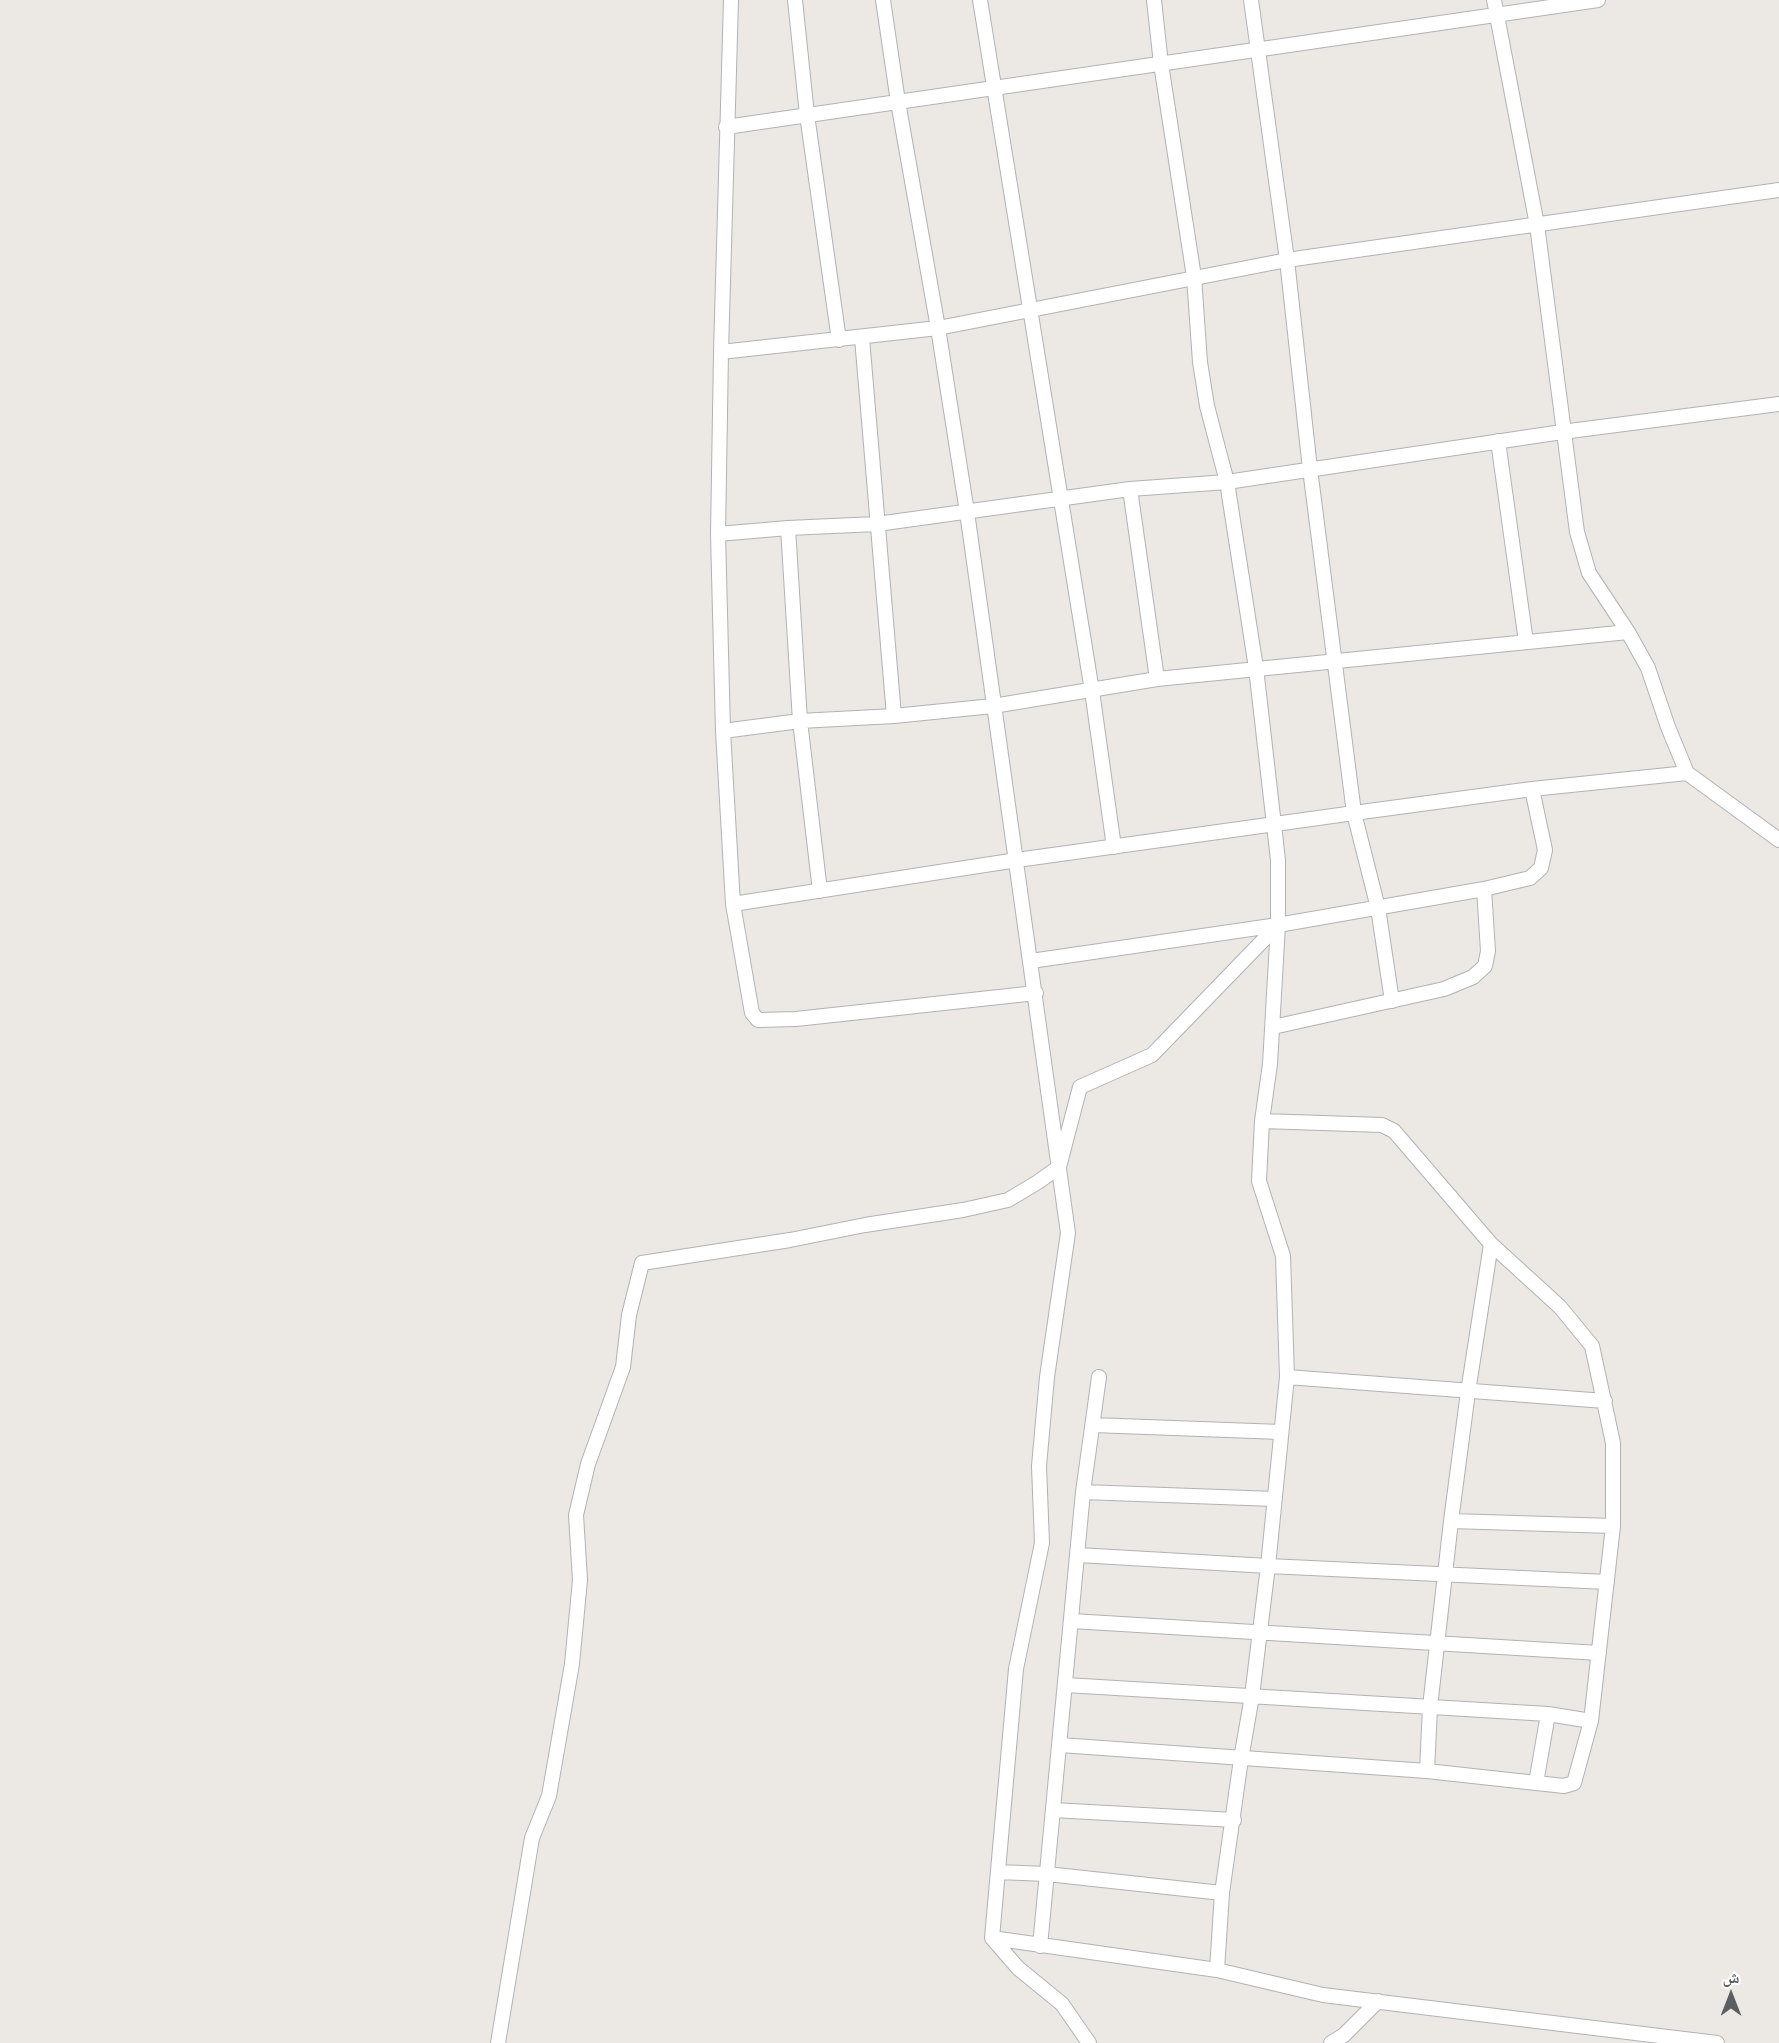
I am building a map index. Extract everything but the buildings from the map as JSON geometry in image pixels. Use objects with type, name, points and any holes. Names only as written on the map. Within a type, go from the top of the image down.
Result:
[{"type":"street","points":[[731,0],[726,127],[718,534],[723,731],[733,904],[752,1013],[758,1020],[796,1019],[1036,993]]},
{"type":"street","points":[[795,0],[807,115],[839,340]]},
{"type":"street","points":[[883,0],[967,512],[1068,1233],[1047,1377],[1040,1455],[1042,1543],[1016,1669],[992,1938],[1018,1968],[1062,2004],[1089,2043]]},
{"type":"street","points":[[980,0],[1092,691],[1114,847]]},
{"type":"street","points":[[1154,0],[1161,64],[1194,277],[1200,362],[1207,406],[1227,482],[1256,668],[1278,860],[1278,925],[1273,1027],[1262,1121],[1259,1181],[1283,1256],[1287,1377],[1252,1696],[1222,1893],[1217,1970]]},
{"type":"street","points":[[1251,0],[1287,260],[1310,469],[1354,813],[1378,908],[1392,1001]]},
{"type":"street","points":[[726,127],[1258,49],[1496,7],[1598,0]]},
{"type":"street","points":[[1496,7],[1537,225],[1562,432],[1577,532],[1589,573],[1628,632],[1648,668],[1687,773],[1779,840]]},
{"type":"street","points":[[721,352],[938,328],[1287,260],[1779,190]]},
{"type":"street","points":[[862,338],[894,716]]},
{"type":"street","points":[[718,534],[877,524],[1130,489],[1227,482],[1498,441],[1779,404]]},
{"type":"street","points":[[1498,441],[1526,642]]},
{"type":"street","points":[[1130,489],[1157,679]]},
{"type":"street","points":[[788,528],[800,721],[820,891]]},
{"type":"street","points":[[723,731],[800,721],[894,716],[993,706],[1157,679],[1256,668],[1628,632]]},
{"type":"street","points":[[733,904],[1017,860],[1354,813],[1532,789],[1687,773]]},
{"type":"street","points":[[1031,961],[1278,925],[1484,889],[1530,878],[1541,868],[1545,850],[1532,789]]},
{"type":"street","points":[[1273,1027],[1444,989],[1473,977],[1485,966],[1488,951],[1484,889]]},
{"type":"street","points":[[498,2043],[531,1838],[549,1796],[572,1664],[580,1580],[576,1515],[588,1464],[623,1367],[629,1315],[642,1263],[790,1240],[1008,1200],[1059,1167],[1080,1087],[1152,1054],[1278,925]]},
{"type":"street","points":[[1060,1745],[1427,1771],[1564,1786],[1574,1783],[1591,1721],[1613,1526],[1613,1443],[1592,1346],[1560,1307],[1491,1244],[1394,1131],[1382,1125],[1262,1121]]},
{"type":"street","points":[[1427,1771],[1430,1707],[1451,1521],[1491,1244]]},
{"type":"street","points":[[1040,1946],[1083,1492],[1099,1377]]},
{"type":"street","points":[[1287,1377],[1605,1401]]},
{"type":"street","points":[[1094,1425],[1281,1432]]},
{"type":"street","points":[[1083,1492],[1275,1499]]},
{"type":"street","points":[[1451,1521],[1613,1526]]},
{"type":"street","points":[[1077,1555],[1607,1582]]},
{"type":"street","points":[[1072,1621],[1599,1653]]},
{"type":"street","points":[[1066,1685],[1548,1714],[1591,1721]]},
{"type":"street","points":[[1536,1783],[1548,1714]]},
{"type":"street","points":[[1053,1809],[1234,1820]]},
{"type":"street","points":[[998,1872],[1047,1874],[1222,1893]]},
{"type":"street","points":[[992,1938],[1217,1970],[1323,1995],[1717,2043]]},
{"type":"street","points":[[1330,2043],[1344,2035],[1378,2001]]}]
